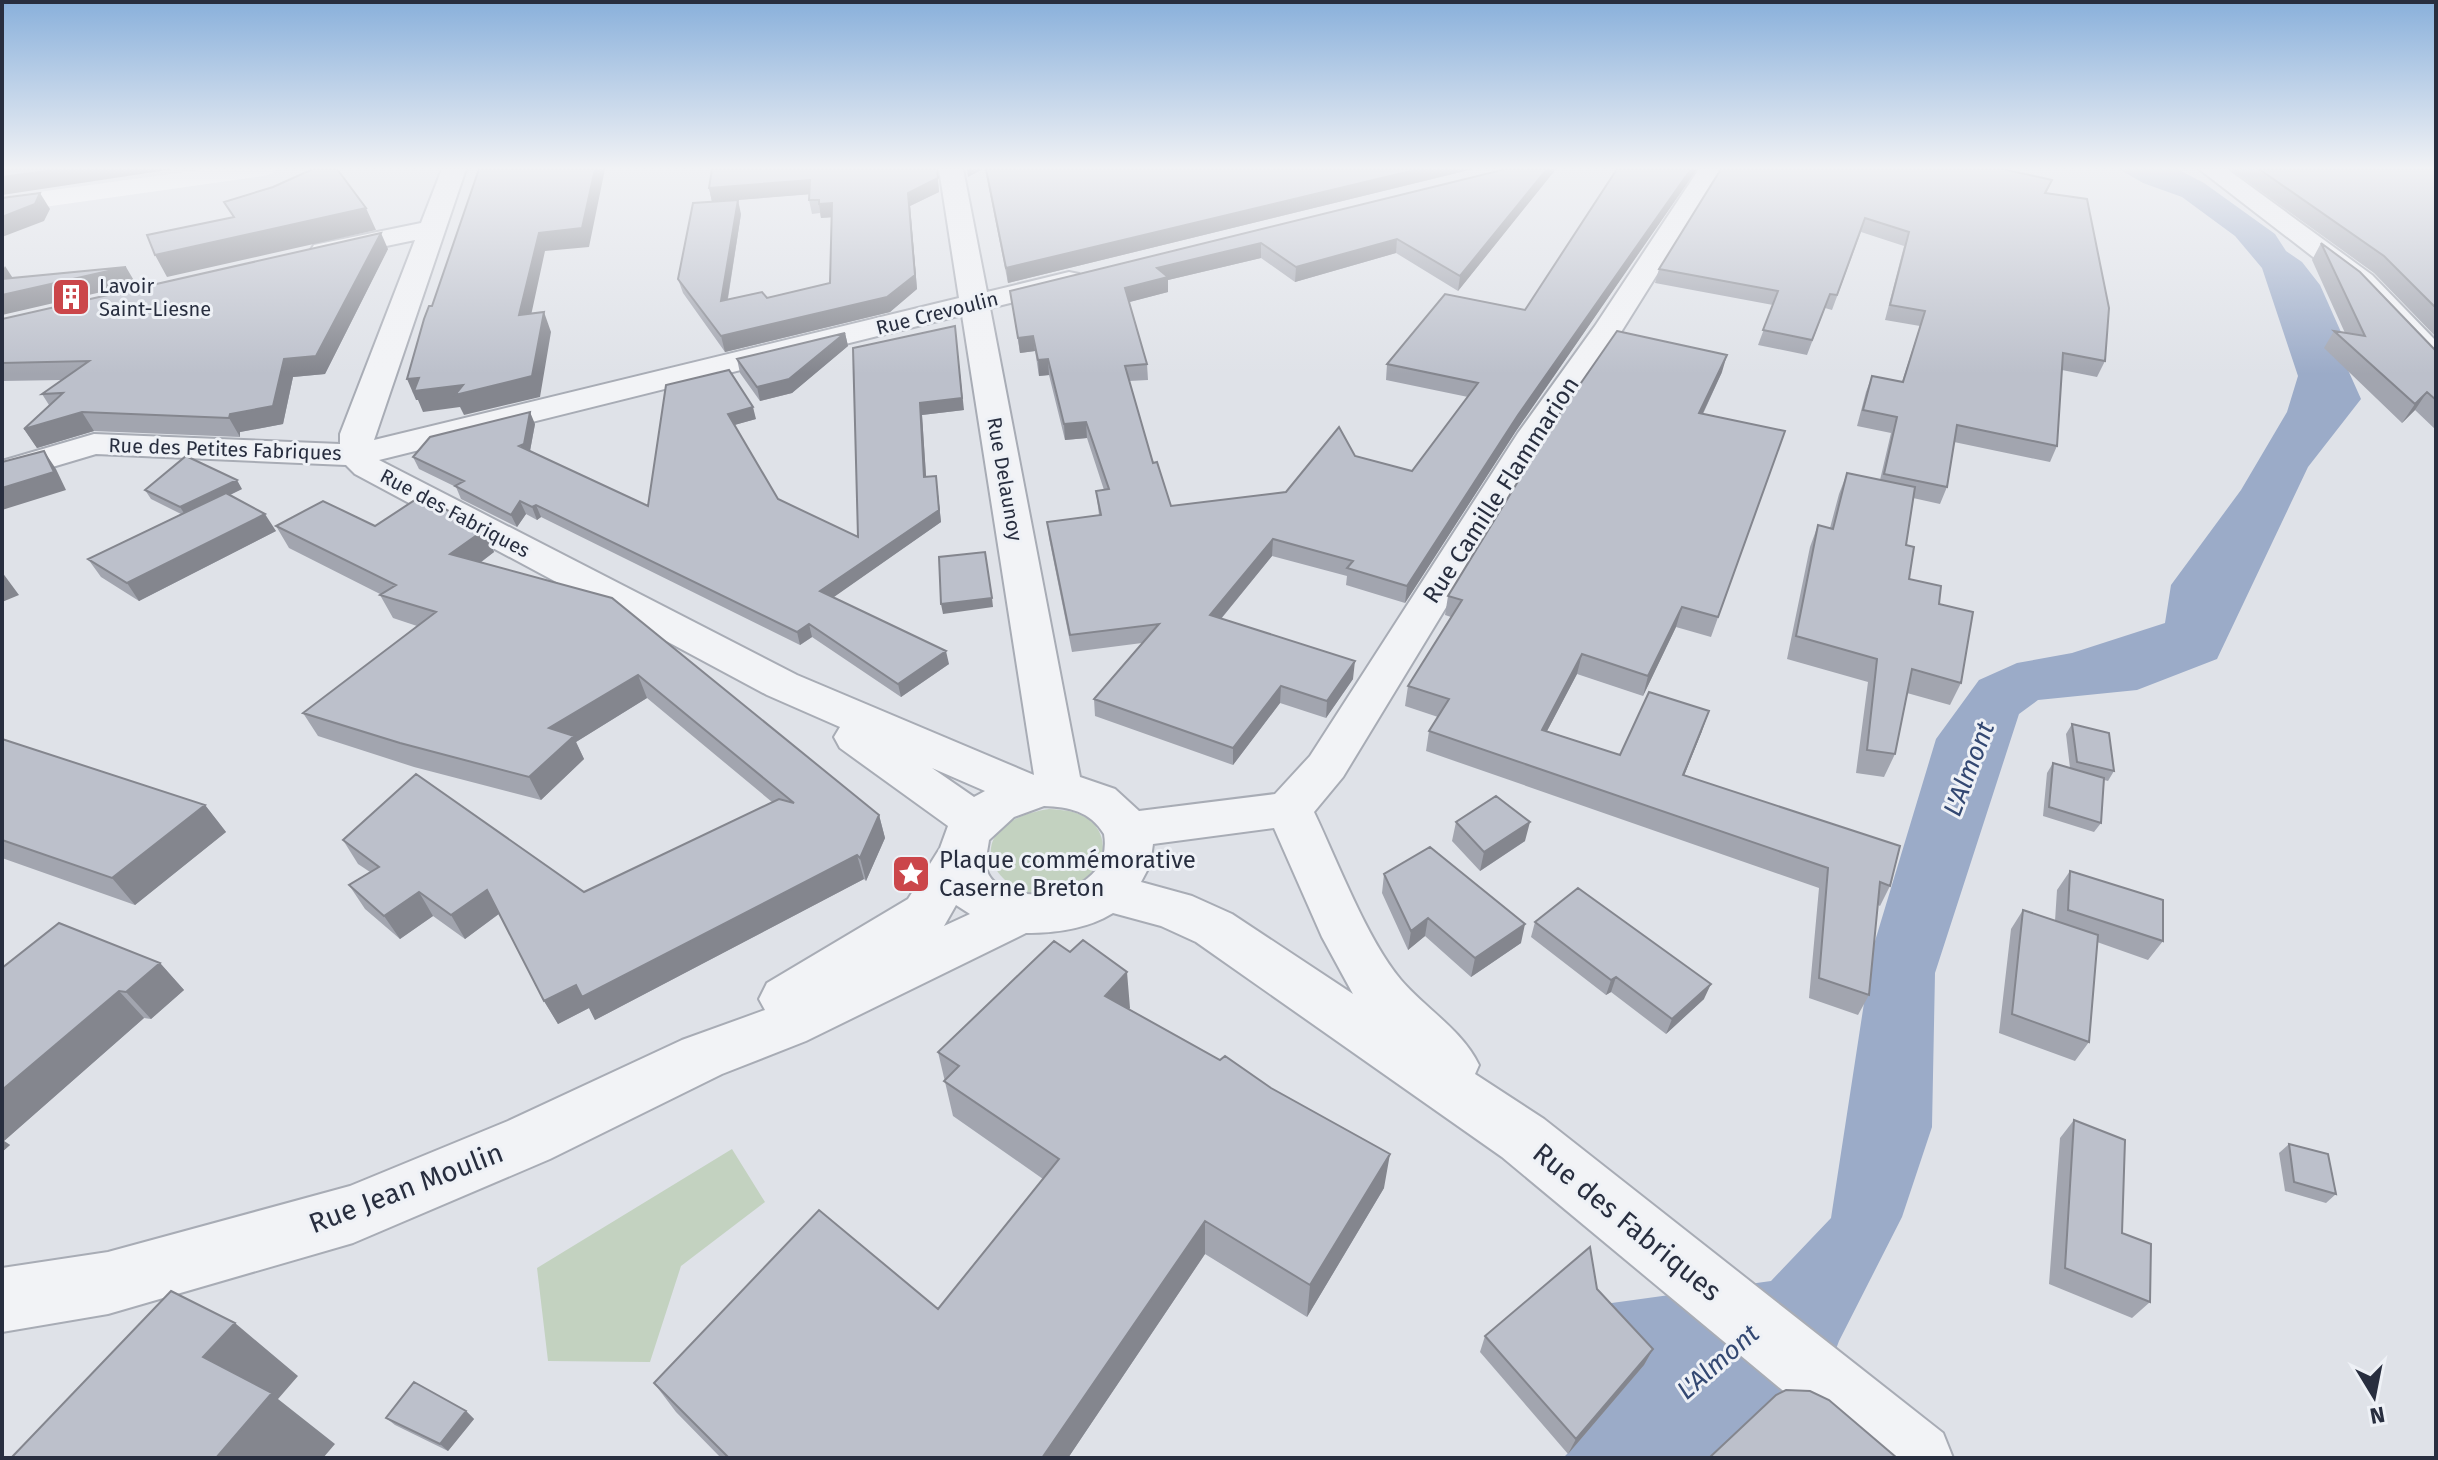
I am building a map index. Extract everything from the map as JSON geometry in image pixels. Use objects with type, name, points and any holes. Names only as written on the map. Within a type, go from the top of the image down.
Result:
[{"type":"street","points":[[295,258],[391,237]]},
{"type":"street","name":"Rue des Fabriques","points":[[430,237],[357,434],[356,455],[367,467],[782,685],[1044,791]]},
{"type":"street","name":"Rue Delaunoy","points":[[963,237],[1044,791]]},
{"type":"street","name":"Rue Camille Flammarion","points":[[1289,809],[1327,766],[1535,433],[1667,237]]},
{"type":"street","points":[[2303,237],[2362,281],[2436,359]]},
{"type":"street","name":"Rue Crevoulin","points":[[356,455],[1100,273]]},
{"type":"street","name":"Rue des Petites Fabriques","points":[[2,472],[94,444],[356,455]]},
{"type":"street","name":"Rue des Fabriques","points":[[782,685],[968,838]]},
{"type":"street","points":[[1044,791],[1082,793],[1102,801],[1117,814],[1127,830],[1130,850],[1123,872],[1107,892],[1066,912],[1042,916],[1018,914],[994,905],[975,892],[964,874],[968,838],[1008,799],[1044,791]]},
{"type":"street","points":[[1127,830],[1289,809]]},
{"type":"street","name":"Rue des Fabriques","points":[[1289,809],[1348,937],[1381,994],[1523,1138]]},
{"type":"street","name":"Rue Jean Moulin","points":[[702,1057],[775,1006],[926,913],[968,838]]},
{"type":"street","name":"Rue des Fabriques","points":[[1107,892],[1174,910],[1214,928],[1523,1138],[1918,1458]]},
{"type":"street","name":"Rue Jean Moulin","points":[[2,1300],[108,1283],[353,1214],[529,1140],[702,1057],[787,1025],[1018,914]]},
{"type":"green space","points":[[1049,809],[1076,813],[1092,822],[1101,836],[1103,851],[1091,873],[1064,890],[1038,894],[1015,887],[999,873],[991,855],[995,836],[1013,820]]},
{"type":"green space","points":[[732,1149],[765,1202],[681,1266],[650,1362],[548,1361],[537,1268]]},
{"type":"water","name":"L'Almont","points":[[2236,237],[2277,237],[2286,251],[2302,262],[2320,285],[2349,350],[2340,352],[2361,399],[2308,467],[2217,659],[2137,690],[2038,700],[2019,714],[1935,973],[1932,1127],[1902,1217],[1839,1341],[1806,1429],[1720,1458],[1563,1458],[1568,1453],[1590,1306],[1771,1281],[1831,1218],[1872,951],[1936,739],[1979,680],[2017,663],[2072,653],[2165,623],[2171,585],[2241,490],[2287,412],[2298,376],[2262,268]]},
{"type":"building","points":[[148,237],[235,237],[155,255]]},
{"type":"building","points":[[363,237],[379,237],[316,356],[284,359],[273,406],[230,414],[229,418],[82,412],[24,429],[63,393],[42,394],[89,361],[2,363],[2,319]]},
{"type":"building","points":[[456,237],[538,237],[519,315],[544,312],[532,376],[455,395],[463,385],[414,391],[419,378],[407,379],[424,319],[429,306],[432,306]]},
{"type":"building","points":[[686,237],[732,237],[721,301],[762,292],[767,298],[830,283],[831,237],[912,237],[915,275],[887,297],[721,336],[678,279]]},
{"type":"building","points":[[1000,237],[1135,237],[1006,268]]},
{"type":"building","points":[[1229,237],[1492,237],[1460,276],[1397,239],[1296,267],[1261,243],[1157,268],[1168,277],[1125,288],[1147,364],[1125,366],[1153,463],[1157,462],[1171,506],[1286,492],[1339,427],[1355,456],[1412,471],[1478,383],[1387,364],[1445,294],[1525,310],[1573,237],[1643,237],[1518,415],[1407,586],[1347,568],[1353,561],[1273,539],[1210,615],[1355,661],[1327,701],[1281,686],[1233,748],[1094,699],[1159,624],[1070,635],[1047,522],[1101,515],[1096,491],[1109,489],[1086,422],[1064,424],[1048,359],[1038,360],[1033,336],[1018,338],[1010,291]]},
{"type":"building","points":[[1679,237],[1858,237],[1837,295],[1830,294],[1812,340],[1763,330],[1778,291],[1659,269]]},
{"type":"building","points":[[1908,237],[2095,237],[2109,308],[2105,361],[2063,353],[2057,446],[1957,425],[1947,487],[1884,474],[1897,417],[1863,410],[1872,376],[1903,382],[1925,311],[1890,305]]},
{"type":"building","points":[[2357,237],[2436,237],[2436,308],[2384,256]]},
{"type":"building","points":[[2321,243],[2360,272],[2436,351],[2436,400],[2427,392],[2415,404],[2334,331],[2365,336]]},
{"type":"building","points":[[126,267],[2,295],[2,279]]},
{"type":"building","points":[[955,326],[962,398],[920,403],[924,477],[936,476],[939,510],[820,591],[946,651],[898,684],[809,624],[797,632],[536,505],[532,507],[520,501],[511,515],[455,486],[464,481],[413,457],[430,437],[530,412],[524,444],[519,446],[648,506],[666,385],[729,370],[753,407],[728,414],[778,499],[858,537],[853,348]]},
{"type":"building","points":[[1617,331],[1727,355],[1699,413],[1785,431],[1718,617],[1682,607],[1648,676],[1582,654],[1542,730],[1620,755],[1649,692],[1709,711],[1683,775],[1900,846],[1890,886],[1880,882],[1869,995],[1819,978],[1828,868],[1429,731],[1449,699],[1408,686],[1462,600],[1448,596],[1558,416]]},
{"type":"building","points":[[845,333],[789,379],[757,387],[737,359]]},
{"type":"building","points":[[44,451],[54,472],[2,488],[2,462]]},
{"type":"building","points":[[186,456],[237,480],[180,507],[145,490]]},
{"type":"building","points":[[1847,473],[1915,487],[1906,545],[1914,547],[1909,579],[1941,586],[1939,604],[1973,612],[1961,683],[1912,669],[1895,754],[1867,750],[1877,659],[1796,636],[1818,525],[1833,529]]},
{"type":"building","points":[[226,493],[265,514],[127,583],[88,559]]},
{"type":"building","points":[[421,496],[484,530],[450,554],[612,598],[879,815],[860,858],[857,855],[582,997],[576,985],[544,1001],[487,890],[451,915],[419,892],[384,916],[349,885],[379,867],[343,840],[416,774],[584,892],[779,799],[794,803],[638,675],[549,728],[574,736],[529,777],[400,743],[303,713],[436,612],[380,595],[396,585],[276,526],[323,501],[375,526]]},
{"type":"building","points":[[985,552],[992,598],[941,604],[939,557]]},
{"type":"building","points":[[2072,724],[2109,733],[2114,771],[2077,762]]},
{"type":"building","points":[[2,739],[205,805],[112,878],[2,840]]},
{"type":"building","points":[[2053,763],[2104,778],[2101,823],[2049,807]]},
{"type":"building","points":[[1496,796],[1530,822],[1484,852],[1456,822]]},
{"type":"building","points":[[1430,847],[1525,924],[1475,958],[1428,918],[1411,931],[1384,874]]},
{"type":"building","points":[[2070,871],[2163,900],[2163,941],[2068,910]]},
{"type":"building","points":[[1578,888],[1711,984],[1672,1019],[1616,977],[1611,980],[1535,922]]},
{"type":"building","points":[[2023,910],[2098,935],[2089,1042],[2012,1014]]},
{"type":"building","points":[[59,923],[160,963],[126,992],[119,991],[2,1090],[2,968]]},
{"type":"building","points":[[1083,940],[1127,972],[1105,996],[1220,1060],[1225,1056],[1271,1088],[1390,1154],[1310,1285],[1205,1221],[1042,1458],[729,1458],[654,1383],[819,1210],[938,1309],[1059,1159],[944,1081],[959,1066],[938,1052],[1054,941],[1070,952]]},
{"type":"building","points":[[2074,1120],[2125,1140],[2122,1233],[2151,1244],[2150,1302],[2065,1268]]},
{"type":"building","points":[[2289,1144],[2328,1154],[2336,1194],[2294,1182]]},
{"type":"building","points":[[1590,1247],[1597,1289],[1653,1349],[1576,1439],[1485,1336]]},
{"type":"building","points":[[171,1291],[235,1323],[203,1357],[272,1393],[216,1458],[11,1458]]},
{"type":"building","points":[[414,1382],[466,1411],[440,1444],[386,1418]]},
{"type":"building","points":[[1786,1390],[1810,1391],[1829,1400],[1897,1458],[1709,1458],[1776,1395]]},
{"type":"place","name":"Lavoir Saint-Liesne","points":[[71,297]]},
{"type":"place","name":"Plaque commémorative Caserne Breton","points":[[911,874]]}]
